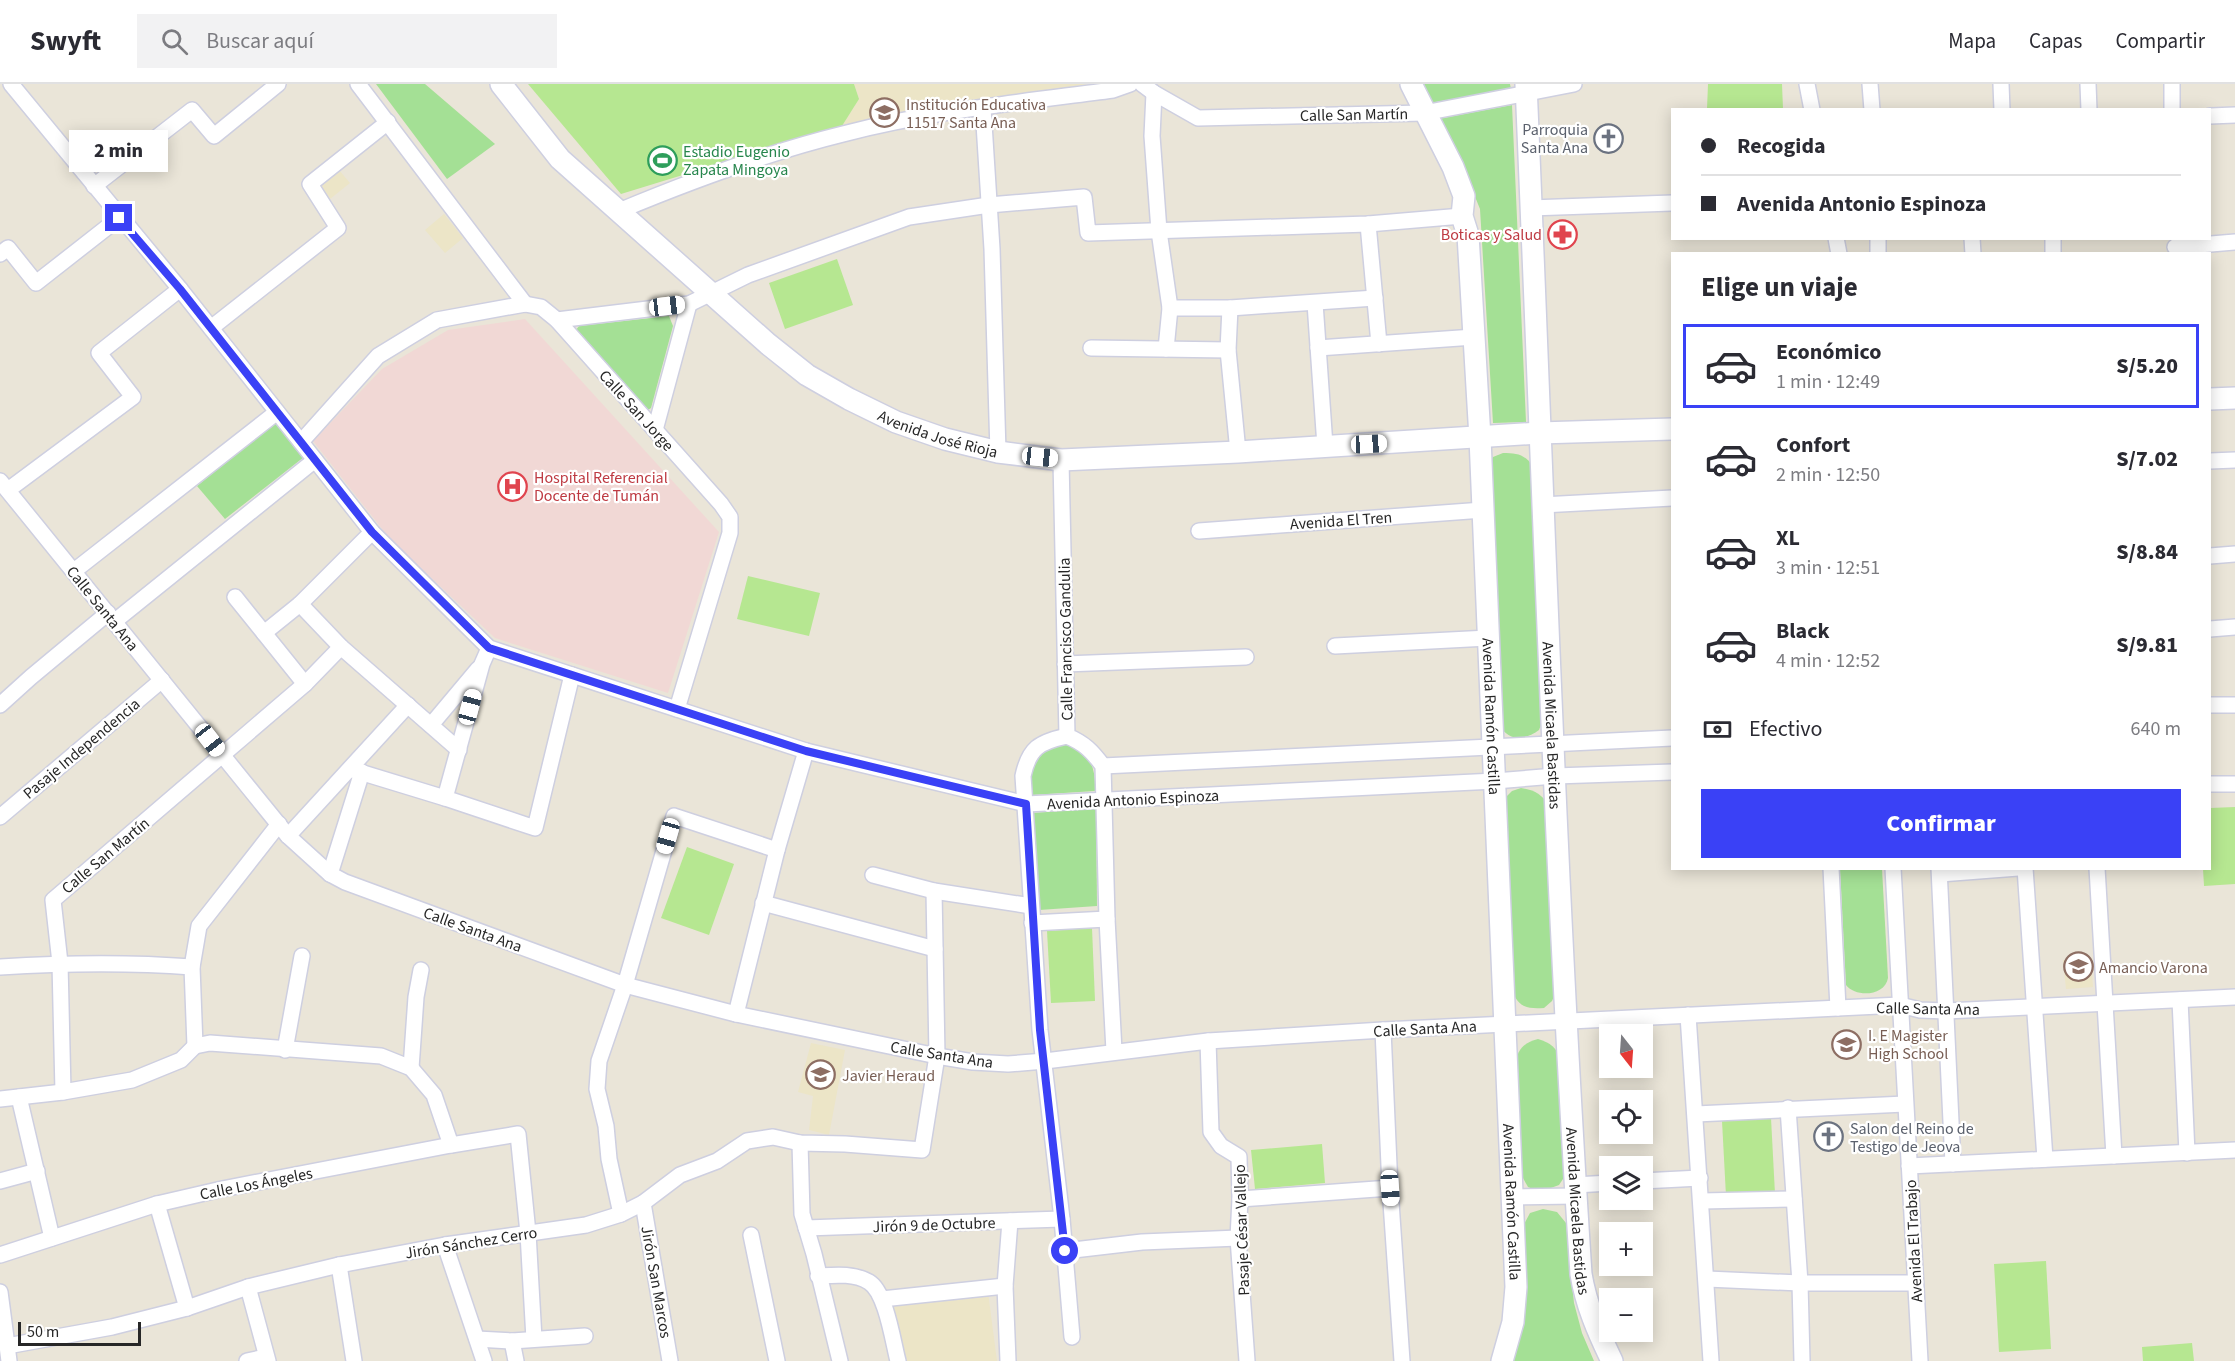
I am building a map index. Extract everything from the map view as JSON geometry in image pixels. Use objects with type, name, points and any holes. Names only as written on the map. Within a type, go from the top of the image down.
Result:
[{"type":"main road","name":"Avenida José Rioja","points":[[501,84],[560,159],[709,294],[768,344],[807,375],[849,399],[896,422],[925,432],[998,452],[1061,460],[1238,452],[1539,433],[1671,429]]},
{"type":"main road","name":"Avenida Ramón Castilla","points":[[1411,84],[1453,167],[1464,196],[1462,216],[1468,235],[1480,438],[1516,1287],[1513,1322],[1502,1361]]},
{"type":"main road","name":"Avenida Micaela Bastidas","points":[[1526,88],[1542,505],[1581,1274],[1595,1328],[1612,1361]]},
{"type":"main road","points":[[2211,399],[2235,398]]},
{"type":"street","name":"Avenida Antonio Espinoza","points":[[11,84],[119,218],[180,289],[372,532],[489,648],[806,751],[1026,804],[1671,772]]},
{"type":"street","points":[[94,186],[192,110],[214,136],[278,84]]},
{"type":"street","points":[[301,442],[378,356],[437,320],[525,304],[358,84]]},
{"type":"street","points":[[619,212],[699,178],[842,134],[936,114],[1113,90],[1130,84]]},
{"type":"street","name":"Calle San Martín","points":[[1142,84],[1198,118],[1424,112],[1526,88],[1574,84]]},
{"type":"street","points":[[1807,84],[1812,108]]},
{"type":"street","points":[[1870,84],[1872,108]]},
{"type":"street","points":[[2001,84],[2002,108]]},
{"type":"street","points":[[2088,84],[2089,108]]},
{"type":"street","points":[[2172,84],[2172,108]]},
{"type":"street","points":[[1154,93],[1152,136],[1159,231],[1170,308],[1166,349]]},
{"type":"street","points":[[982,108],[998,452]]},
{"type":"street","points":[[2211,116],[2235,115]]},
{"type":"street","points":[[211,328],[338,228],[310,184],[388,122]]},
{"type":"street","points":[[557,320],[689,304],[748,275],[909,217],[988,205],[1084,197],[1088,233],[1368,224],[1462,216]]},
{"type":"street","points":[[1530,208],[1671,204]]},
{"type":"street","points":[[0,254],[8,248],[36,283],[119,218]]},
{"type":"street","points":[[1368,224],[1379,344]]},
{"type":"street","points":[[2175,246],[2235,242]]},
{"type":"street","points":[[4,485],[133,397],[99,353],[180,289]]},
{"type":"street","points":[[1170,308],[1230,308],[1375,298]]},
{"type":"street","points":[[1315,303],[1325,446]]},
{"type":"street","name":"Calle San Jorge","points":[[525,304],[541,307],[557,320],[721,504],[730,517],[730,533],[677,709]]},
{"type":"street","points":[[655,430],[689,304]]},
{"type":"street","points":[[1230,308],[1228,350],[1238,452]]},
{"type":"street","points":[[1318,348],[1474,337]]},
{"type":"street","points":[[1091,348],[1228,350]]},
{"type":"street","points":[[74,571],[277,412]]},
{"type":"street","points":[[0,705],[31,677],[315,460]]},
{"type":"street","name":"Calle Francisco Gandulia","points":[[1061,460],[1067,736],[1083,743],[1103,766]]},
{"type":"street","points":[[2211,461],[2235,460]]},
{"type":"street","name":"Calle Santa Ana","points":[[4,485],[284,830],[330,874],[429,914],[625,985],[736,1014],[937,1056],[1008,1064],[1208,1041],[1383,1030],[1900,1005],[1920,1010],[1946,1011],[2235,997]]},
{"type":"street","points":[[1542,505],[1671,498]]},
{"type":"street","name":"Avenida El Tren","points":[[1199,531],[1483,510]]},
{"type":"street","points":[[264,633],[300,604],[372,532]]},
{"type":"street","points":[[2211,556],[2235,554]]},
{"type":"street","points":[[235,597],[305,684]]},
{"type":"street","points":[[300,604],[341,647],[459,750]]},
{"type":"street","points":[[2211,629],[2235,627]]},
{"type":"street","points":[[1335,646],[1488,638]]},
{"type":"street","points":[[222,755],[305,684],[341,647]]},
{"type":"street","points":[[445,798],[482,664],[489,648]]},
{"type":"street","points":[[1065,664],[1246,657]]},
{"type":"street","points":[[431,725],[482,664]]},
{"type":"street","points":[[356,770],[535,828],[572,675]]},
{"type":"street","name":"Pasaje Independencia","points":[[0,817],[162,680]]},
{"type":"street","points":[[195,1046],[192,967],[199,926],[284,830],[356,770],[408,705]]},
{"type":"street","points":[[2211,705],[2235,705]]},
{"type":"street","points":[[1067,736],[1050,739],[1037,746],[1027,759],[1023,776],[1040,1030],[1062,1219],[1072,1337]]},
{"type":"street","name":"Avenida Antonio Espinoza","points":[[1103,766],[1493,748],[1553,742],[1671,738]]},
{"type":"street","points":[[736,1014],[777,850],[806,751]]},
{"type":"street","name":"Calle San Martín","points":[[63,1092],[60,963],[53,900],[222,755]]},
{"type":"street","points":[[1103,766],[1107,919],[1114,1051]]},
{"type":"street","points":[[330,874],[356,770]]},
{"type":"street","points":[[2211,784],[2235,784]]},
{"type":"street","points":[[621,1214],[609,1159],[606,1126],[597,1089],[599,1061],[625,985],[674,816],[777,850]]},
{"type":"street","points":[[1831,870],[1838,1008]]},
{"type":"street","name":"Avenida El Trabajo","points":[[1893,870],[1920,1361]]},
{"type":"street","points":[[1953,1164],[1939,871],[1965,870]]},
{"type":"street","points":[[2025,870],[2044,1159]]},
{"type":"street","points":[[2097,870],[2114,1156]]},
{"type":"street","points":[[873,876],[934,891],[1031,906]]},
{"type":"street","points":[[934,891],[937,1056]]},
{"type":"street","points":[[764,903],[935,949]]},
{"type":"street","points":[[1032,922],[1107,919]]},
{"type":"street","points":[[285,1050],[302,956]]},
{"type":"street","points":[[0,967],[60,963],[156,964],[192,967]]},
{"type":"street","points":[[411,1068],[416,997],[421,970]]},
{"type":"street","points":[[2180,1000],[2187,1153]]},
{"type":"street","points":[[1688,1015],[1711,1361]]},
{"type":"street","points":[[1383,1030],[1390,1188],[1402,1361]]},
{"type":"street","name":"Pasaje César Vallejo","points":[[1208,1041],[1211,1132],[1221,1146],[1239,1157],[1238,1238],[1247,1361]]},
{"type":"street","points":[[0,1099],[63,1092],[132,1080],[181,1060],[195,1046],[210,1043],[381,1056],[411,1068],[434,1095],[451,1145]]},
{"type":"street","name":"Jirón Sánchez Cerro","points":[[6,1354],[188,1308],[248,1287],[339,1265],[445,1245],[586,1225],[621,1214],[643,1203],[680,1175],[717,1161],[747,1140],[773,1137],[800,1143],[922,1150],[937,1056]]},
{"type":"street","points":[[19,1097],[52,1238]]},
{"type":"street","points":[[1696,1114],[1905,1104]]},
{"type":"street","points":[[1788,1108],[1800,1283],[1802,1361]]},
{"type":"street","name":"Calle Los Ángeles","points":[[0,1255],[157,1204],[222,1189],[518,1134],[528,1233]]},
{"type":"street","points":[[800,1143],[802,1214],[840,1361]]},
{"type":"street","points":[[1909,1166],[2235,1150]]},
{"type":"street","points":[[0,1181],[37,1172]]},
{"type":"street","points":[[1653,1180],[1700,1178]]},
{"type":"street","points":[[1511,1197],[1599,1185]]},
{"type":"street","points":[[1240,1199],[1390,1188]]},
{"type":"street","points":[[1702,1201],[1794,1199]]},
{"type":"street","name":"Jirón San Marcos","points":[[643,1203],[670,1361]]},
{"type":"street","points":[[157,1204],[188,1308]]},
{"type":"street","name":"Jirón 9 de Octubre","points":[[806,1228],[1062,1219]]},
{"type":"street","points":[[1008,1361],[1005,1286],[1010,1221]]},
{"type":"street","points":[[528,1233],[534,1340]]},
{"type":"street","points":[[752,1235],[777,1361]]},
{"type":"street","points":[[1065,1251],[1142,1242],[1238,1238]]},
{"type":"street","points":[[445,1245],[484,1361]]},
{"type":"street","points":[[339,1265],[354,1361]]},
{"type":"street","points":[[818,1276],[850,1275],[871,1283],[882,1299],[898,1361]]},
{"type":"street","points":[[1707,1279],[1800,1283],[1914,1282]]},
{"type":"street","points":[[882,1299],[1005,1286]]},
{"type":"street","points":[[247,1361],[267,1359],[248,1287]]},
{"type":"street","points":[[0,1292],[6,1354]]},
{"type":"street","points":[[477,1339],[512,1341],[585,1336]]},
{"type":"street","points":[[512,1341],[516,1361]]},
{"type":"shaded area","name":"Institución Educativa 11517 Santa Ana","points":[[854,84],[1087,84],[842,126],[859,99]]},
{"type":"shaded area","points":[[339,170],[350,183],[330,199],[321,185]]},
{"type":"shaded area","points":[[444,214],[463,238],[445,253],[425,230]]},
{"type":"shaded area","name":"Hospital Referencial Docente de Tumán","points":[[525,319],[719,532],[668,693],[495,638],[390,539],[313,441],[382,369],[448,330]]},
{"type":"shaded area","name":"Amancio Varona","points":[[2091,958],[2093,987],[2066,989],[2063,960]]},
{"type":"shaded area","name":"Javier Heraud","points":[[811,1043],[845,1050],[829,1135],[809,1130],[813,1096],[798,1092]]},
{"type":"shaded area","points":[[988,1292],[997,1361],[903,1361],[891,1304]]},
{"type":"green space","points":[[376,84],[425,84],[495,144],[447,179]]},
{"type":"green space","name":"Estadio Eugenio Zapata Mingoya","points":[[528,84],[854,84],[859,99],[842,126],[621,194]]},
{"type":"green space","points":[[1424,84],[1510,84],[1511,89],[1430,103]]},
{"type":"green space","points":[[1708,84],[1782,84],[1783,108],[1707,108]]},
{"type":"green space","points":[[1512,105],[1526,422],[1493,423],[1480,209],[1457,152],[1438,119]]},
{"type":"green space","points":[[837,259],[853,305],[785,329],[769,283]]},
{"type":"green space","points":[[669,316],[673,326],[651,408],[648,410],[576,330],[579,326]]},
{"type":"green space","points":[[277,421],[304,457],[225,519],[197,486]]},
{"type":"green space","points":[[1503,453],[1519,455],[1526,458],[1532,465],[1543,720],[1539,730],[1520,738],[1510,736],[1502,729],[1487,468],[1493,457]]},
{"type":"green space","points":[[748,576],[820,593],[809,636],[737,619]]},
{"type":"green space","points":[[1066,743],[1081,750],[1090,761],[1093,768],[1095,791],[1032,795],[1031,773],[1035,759],[1046,751]]},
{"type":"green space","points":[[1521,788],[1537,793],[1549,805],[1556,992],[1552,1001],[1544,1008],[1523,1006],[1516,999],[1511,988],[1505,798],[1512,791]]},
{"type":"green space","points":[[2235,807],[2235,884],[2204,886],[2203,870],[2211,870],[2211,808]]},
{"type":"green space","points":[[1096,809],[1097,906],[1039,910],[1031,813]]},
{"type":"green space","points":[[687,847],[734,864],[709,935],[661,918]]},
{"type":"green space","points":[[1840,870],[1882,870],[1888,978],[1882,989],[1870,993],[1856,992],[1846,985]]},
{"type":"green space","points":[[1092,928],[1095,1001],[1051,1003],[1047,931]]},
{"type":"green space","points":[[1538,1039],[1552,1046],[1561,1060],[1565,1176],[1559,1185],[1540,1192],[1528,1187],[1519,1171],[1515,1066],[1522,1048]]},
{"type":"green space","points":[[1771,1118],[1775,1194],[1726,1196],[1722,1121]]},
{"type":"green space","points":[[1322,1144],[1325,1183],[1255,1189],[1251,1150]]},
{"type":"green space","points":[[1543,1209],[1557,1212],[1566,1223],[1574,1303],[1582,1333],[1594,1361],[1510,1361],[1523,1226],[1530,1213]]},
{"type":"green space","points":[[2046,1261],[2051,1349],[1999,1352],[1994,1264]]},
{"type":"green space","points":[[2192,1343],[2194,1361],[2143,1361],[2142,1347]]},
{"type":"place","name":"Institución Educativa 11517 Santa Ana","points":[[885,113]]},
{"type":"place","name":"Parroquia Santa Ana","points":[[1609,138]]},
{"type":"place","name":"Estadio Eugenio Zapata Mingoya","points":[[662,160]]},
{"type":"place","name":"Boticas y Salud","points":[[1563,234]]},
{"type":"place","name":"Hospital Referencial Docente de Tumán","points":[[513,486]]},
{"type":"place","name":"Amancio Varona","points":[[2078,967]]},
{"type":"place","name":"I. E Magister High School","points":[[1847,1044]]},
{"type":"place","name":"Javier Heraud","points":[[821,1075]]},
{"type":"place","name":"Salon del Reino de Testigo de Jeova","points":[[1829,1137]]},
{"type":"route","points":[[119,218],[180,289],[372,532],[489,648],[806,751],[1026,804],[1040,1030],[1065,1251]]}]
